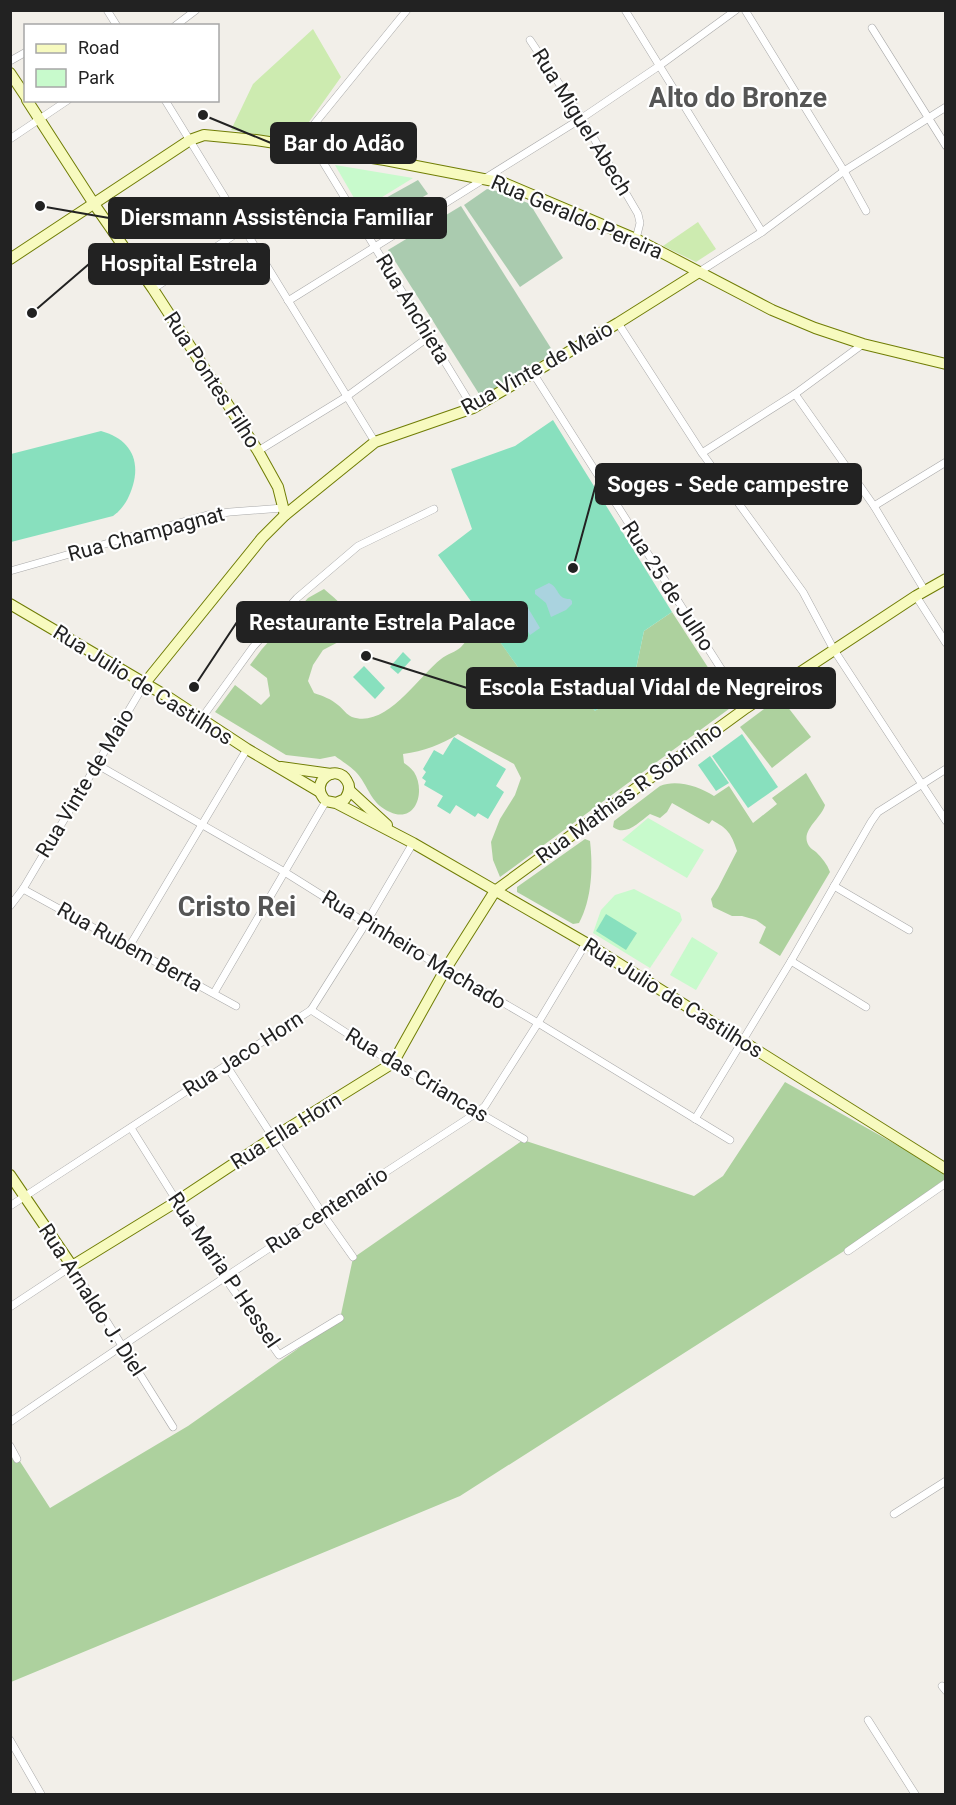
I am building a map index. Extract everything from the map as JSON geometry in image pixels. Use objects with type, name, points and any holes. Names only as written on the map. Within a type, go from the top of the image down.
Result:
[{"type":"main road","name":"Rua Pontes Filho","points":[[10,73],[24,96]]},
{"type":"main road","name":"Rua Pontes Filho","points":[[28,102],[258,451],[278,487],[284,512]]},
{"type":"main road","name":"Rua Geraldo Pereira","points":[[10,260],[190,140],[204,135],[213,135],[315,149],[486,178],[521,189],[636,239],[772,310],[815,328],[863,344],[945,364]]},
{"type":"main road","name":"Rua Vinte de Maio","points":[[145,683],[284,512],[375,442],[473,408],[618,323],[699,272]]},
{"type":"main road","name":"Rua Mathias R Sobrinho","points":[[495,891],[746,708],[945,579]]},
{"type":"main road","name":"Rua Julio de Castilhos","points":[[10,604],[145,683],[327,799],[396,833],[586,943],[945,1169]]},
{"type":"main road","name":"Rua Julio de Castilhos","points":[[276,766],[331,774]]},
{"type":"main road","points":[[335,773],[344,777],[349,790],[345,799],[327,799],[320,787],[323,779],[335,773]]},
{"type":"main road","name":"Rua Julio de Castilhos","points":[[349,790],[396,833]]},
{"type":"main road","name":"Rua Ella Horn","points":[[72,1266],[393,1063],[445,970],[495,891]]},
{"type":"main road","name":"Rua Arnaldo J. Diel","points":[[10,1174],[72,1266]]},
{"type":"street","points":[[107,10],[116,24]]},
{"type":"street","points":[[178,24],[196,10]]},
{"type":"street","points":[[299,147],[311,128],[407,10]]},
{"type":"street","points":[[625,10],[762,232]]},
{"type":"street","points":[[288,302],[582,118],[736,10]]},
{"type":"street","points":[[745,10],[866,211]]},
{"type":"street","points":[[872,28],[945,146]]},
{"type":"street","name":"Rua Miguel Abech","points":[[530,40],[582,118],[639,214],[640,223],[636,239]]},
{"type":"street","points":[[10,61],[24,53]]},
{"type":"street","points":[[10,139],[65,102]]},
{"type":"street","points":[[166,102],[375,442]]},
{"type":"street","name":"Rua Vinte de Maio","points":[[699,272],[762,232],[844,171],[945,107]]},
{"type":"street","name":"Rua Anchieta","points":[[315,149],[473,408]]},
{"type":"street","points":[[153,289],[243,229]]},
{"type":"street","points":[[618,323],[702,453],[802,592],[834,650],[945,821]]},
{"type":"street","points":[[258,451],[346,397],[430,336]]},
{"type":"street","points":[[702,453],[795,394],[863,344]]},
{"type":"street","name":"Rua 25 de Julho","points":[[533,373],[746,708]]},
{"type":"street","points":[[795,394],[874,506],[945,643]]},
{"type":"street","points":[[874,506],[945,462]]},
{"type":"street","points":[[201,719],[253,647],[297,598],[358,546],[434,509]]},
{"type":"street","name":"Rua Champagnat","points":[[10,571],[207,515],[230,512],[284,512]]},
{"type":"street","name":"Rua Vinte de Maio","points":[[10,906],[23,889],[145,683]]},
{"type":"street","points":[[129,947],[247,749]]},
{"type":"street","name":"Rua Pinheiro Machado","points":[[96,764],[284,871],[366,923],[538,1023],[730,1140]]},
{"type":"street","points":[[695,1119],[791,962],[878,812],[922,786],[945,769]]},
{"type":"street","points":[[213,993],[327,799]]},
{"type":"street","name":"Rua Jaco Horn","points":[[10,1206],[311,1010],[413,843]]},
{"type":"street","points":[[834,886],[909,930]]},
{"type":"street","name":"Rua Rubem Berta","points":[[23,889],[236,1006]]},
{"type":"street","name":"Rua centenario","points":[[10,1422],[121,1346],[478,1112],[485,1106],[586,943]]},
{"type":"street","points":[[791,962],[866,1007]]},
{"type":"street","name":"Rua das Criancas","points":[[311,1010],[393,1063],[524,1138]]},
{"type":"street","points":[[226,1065],[353,1257]]},
{"type":"street","name":"Rua Maria P Hessel","points":[[131,1128],[225,1278],[279,1355],[340,1318]]},
{"type":"street","points":[[848,1251],[945,1183]]},
{"type":"street","name":"Rua Ella Horn","points":[[10,1307],[72,1266]]},
{"type":"street","name":"Rua Arnaldo J. Diel","points":[[72,1266],[173,1427]]},
{"type":"street","points":[[10,1446],[17,1459]]},
{"type":"street","points":[[894,1514],[945,1481]]},
{"type":"street","points":[[868,1720],[915,1794]]},
{"type":"street","points":[[10,1740],[41,1794]]},
{"type":"green space","points":[[313,29],[341,77],[298,141],[231,130],[253,84]]},
{"type":"green space","points":[[335,165],[413,178],[361,210]]},
{"type":"green space","points":[[418,180],[428,194],[376,225],[366,209]]},
{"type":"green space","points":[[487,189],[502,192],[530,204],[563,258],[520,287],[464,205]]},
{"type":"green space","points":[[461,206],[554,353],[481,397],[388,250]]},
{"type":"green space","points":[[698,222],[716,249],[696,262],[663,246]]},
{"type":"green space","points":[[553,420],[672,612],[644,631],[633,683],[595,711],[570,674],[525,677],[438,555],[472,529],[451,469],[515,446]]},
{"type":"green space","points":[[101,431],[118,438],[130,450],[133,457],[135,475],[133,485],[123,506],[113,516],[11,542],[11,454]]},
{"type":"green space","points":[[324,589],[347,612],[355,629],[346,638],[323,650],[313,665],[308,681],[314,693],[333,701],[352,717],[365,719],[377,716],[389,709],[441,659],[461,647],[484,619],[525,677],[570,674],[595,711],[633,683],[644,631],[672,612],[733,706],[500,877],[493,860],[491,842],[521,778],[514,764],[458,734],[432,747],[403,754],[404,763],[413,771],[417,780],[419,796],[412,810],[399,815],[379,805],[358,774],[335,756],[320,759],[286,755],[215,712],[235,685],[261,705],[270,696],[267,678],[250,665],[308,598]]},
{"type":"green space","points":[[403,652],[411,660],[398,674],[390,667]]},
{"type":"green space","points":[[364,666],[385,688],[375,699],[353,677]]},
{"type":"green space","points":[[780,697],[811,737],[772,768],[740,727]]},
{"type":"green space","points":[[742,734],[778,787],[748,808],[712,756]]},
{"type":"green space","points":[[454,737],[506,769],[496,786],[504,792],[488,819],[478,813],[475,817],[456,805],[450,814],[437,806],[443,796],[424,785],[426,781],[422,778],[426,772],[423,769],[434,750],[443,755]]},
{"type":"green space","points":[[710,756],[729,783],[716,791],[698,765]]},
{"type":"green space","points":[[806,773],[825,805],[809,830],[807,840],[830,872],[780,956],[759,943],[766,927],[756,920],[732,916],[713,907],[711,899],[737,851],[731,836],[722,826],[712,820],[709,824],[672,803],[660,818],[650,814],[628,829],[618,830],[613,827],[614,821],[660,786],[674,783],[695,787],[714,796],[729,786],[753,823],[777,804],[772,798]]},
{"type":"green space","points":[[648,818],[704,850],[687,878],[622,840]]},
{"type":"green space","points":[[585,839],[590,841],[591,872],[587,903],[579,923],[573,924],[517,892],[517,887]]},
{"type":"green space","points":[[634,889],[680,913],[682,920],[650,968],[593,933],[601,910],[615,895]]},
{"type":"green space","points":[[606,914],[637,933],[626,950],[596,931]]},
{"type":"green space","points":[[692,937],[718,953],[696,990],[670,975]]},
{"type":"green space","points":[[785,1082],[945,1172],[945,1179],[844,1251],[460,1496],[11,1682],[10,1446],[50,1508],[188,1426],[340,1319],[353,1258],[523,1140],[694,1196],[723,1176]]},
{"type":"water","points":[[549,583],[562,597],[572,601],[566,610],[551,617],[546,603],[535,594],[535,590]]},
{"type":"water","points":[[525,603],[540,628],[530,635],[515,609]]},
{"type":"place","name":"Bar do Adão","points":[[203,115]]},
{"type":"place","name":"Diersmann Assistência Familiar","points":[[40,206]]},
{"type":"place","name":"Hospital Estrela","points":[[32,313]]},
{"type":"place","name":"Soges - Sede campestre","points":[[573,568]]},
{"type":"place","name":"Escola Estadual Vidal de Negreiros","points":[[366,656]]},
{"type":"place","name":"Restaurante Estrela Palace","points":[[194,687]]},
{"type":"district","name":"Alto do Bronze","points":[[738,98]]},
{"type":"district","name":"Cristo Rei","points":[[237,907]]}]
